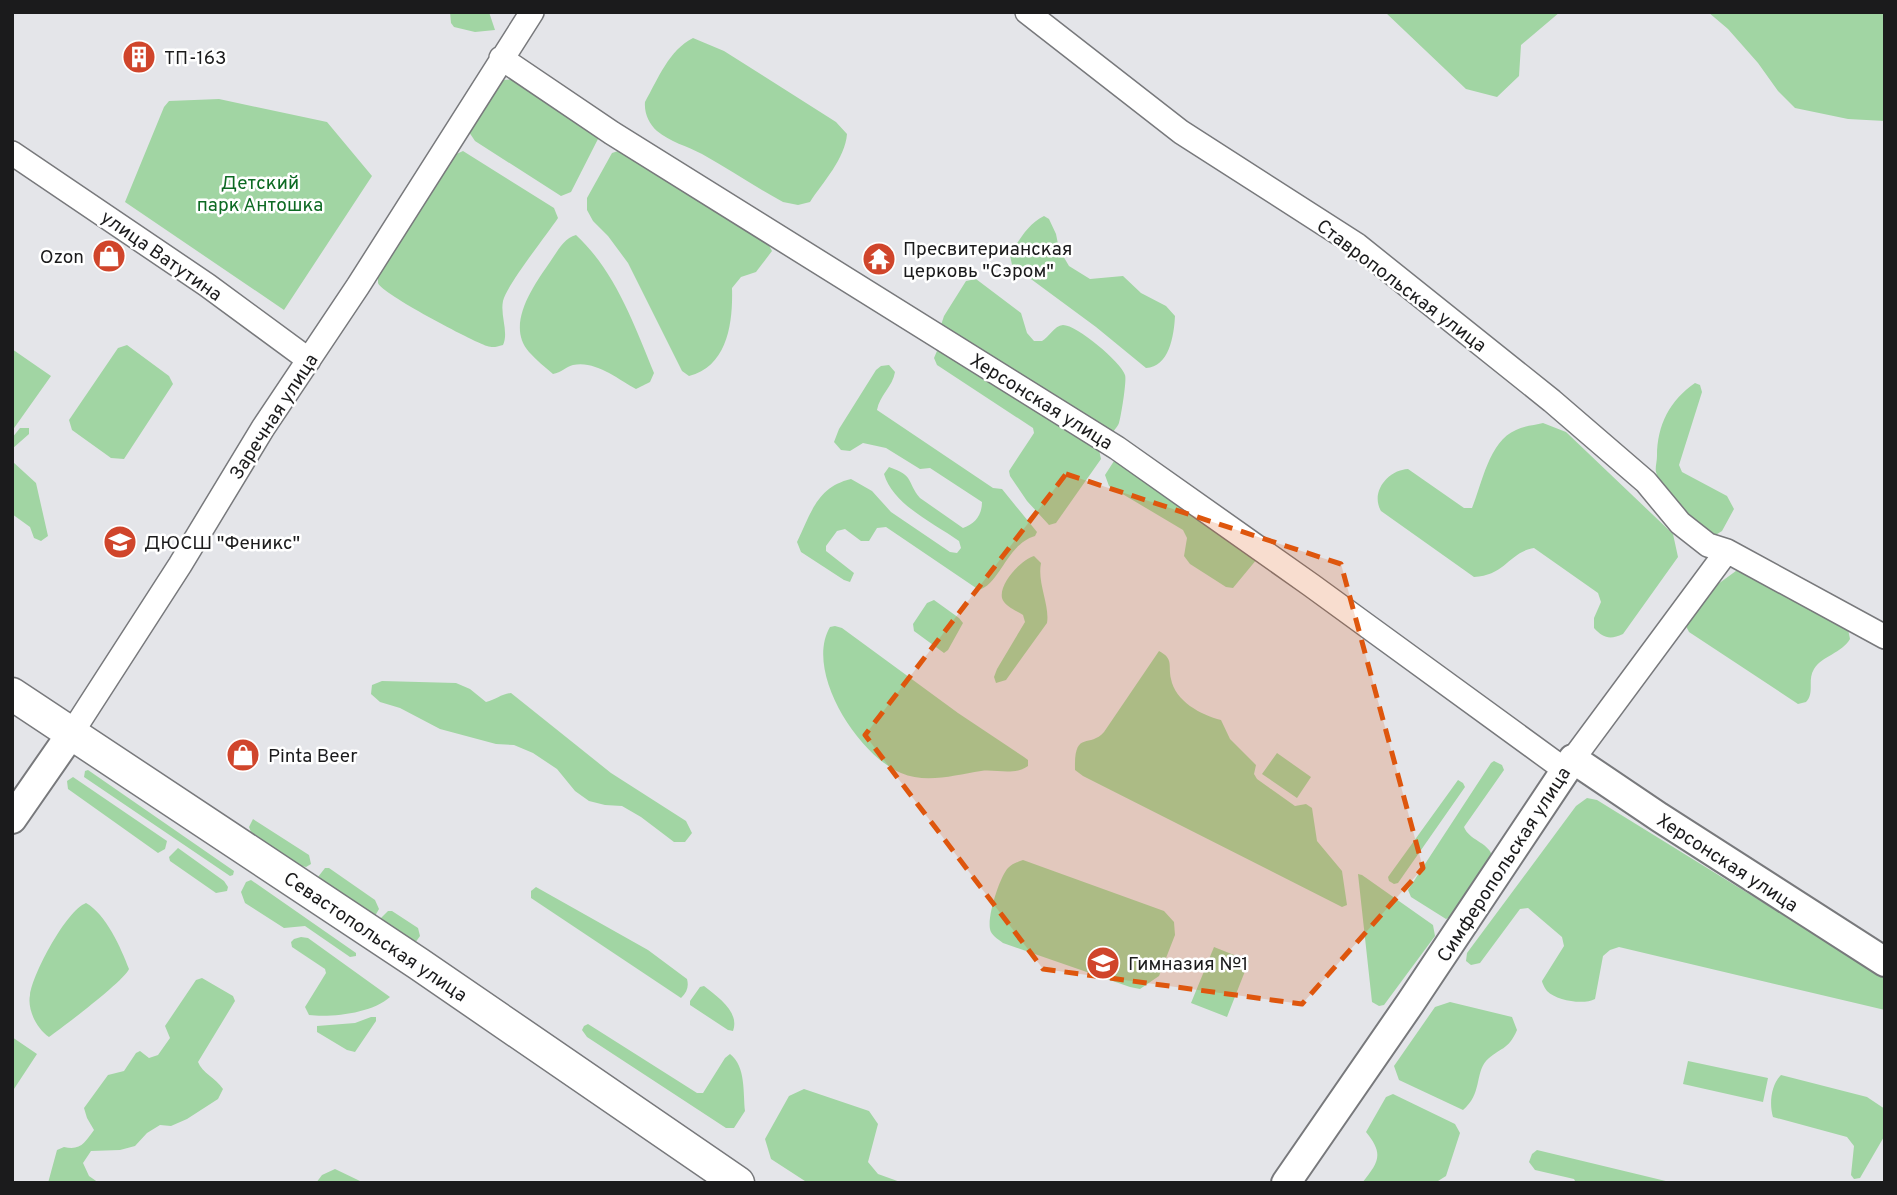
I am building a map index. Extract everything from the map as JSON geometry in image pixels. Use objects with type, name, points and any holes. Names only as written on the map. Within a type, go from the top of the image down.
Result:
[{"type":"main road","name":"Севастопольская улица","points":[[12,694],[419,964],[738,1183]]},
{"type":"street","name":"Заречная улица","points":[[12,819],[71,734],[180,565],[257,439],[532,12]]},
{"type":"street","name":"Ставропольская улица","points":[[1027,12],[1181,132],[1357,245],[1552,401],[1646,482],[1680,523],[1708,545],[1727,551],[1885,636]]},
{"type":"street","name":"Херсонская улица","points":[[501,58],[612,133],[1117,449],[1569,765],[1668,823],[1885,962]]},
{"type":"street","name":"улица Ватутина","points":[[12,153],[207,285],[309,360]]},
{"type":"street","name":"Симферопольская улица","points":[[1286,1183],[1448,948],[1569,765],[1727,551]]},
{"type":"highlighted area","points":[[1066,474],[1341,564],[1423,868],[1302,1004],[1043,969],[865,735]]},
{"type":"green space","points":[[450,12],[489,12],[495,30],[475,32],[454,27]]},
{"type":"green space","points":[[1385,12],[1560,12],[1521,45],[1519,76],[1497,97],[1466,89]]},
{"type":"green space","points":[[1708,12],[1885,12],[1885,121],[1848,119],[1795,108],[1728,29]]},
{"type":"green space","points":[[693,38],[724,51],[836,122],[847,134],[838,161],[810,202],[798,205],[783,202],[702,154],[667,138],[652,125],[646,114],[645,102],[671,57]]},
{"type":"green space","points":[[515,79],[599,137],[571,192],[561,196],[475,141],[469,132],[494,86],[504,80]]},
{"type":"green space","name":"Детский парк Антошка","points":[[219,99],[327,122],[372,176],[284,310],[125,202],[164,107],[169,101]]},
{"type":"green space","points":[[621,150],[767,242],[772,251],[756,272],[741,277],[732,288],[729,328],[720,353],[702,371],[689,376],[682,371],[628,263],[587,210],[587,198],[612,153]]},
{"type":"green space","points":[[463,151],[554,208],[558,218],[506,293],[502,307],[505,340],[503,345],[496,347],[487,346],[447,327],[395,297],[378,283],[378,272],[452,156]]},
{"type":"green space","points":[[1044,216],[1049,219],[1059,249],[1069,266],[1090,279],[1123,276],[1141,293],[1166,306],[1175,316],[1169,349],[1160,362],[1146,368],[1012,265],[1010,255],[1017,244],[1029,228]]},
{"type":"green space","points":[[576,235],[590,249],[613,282],[654,373],[650,382],[636,389],[590,365],[573,365],[553,374],[529,352],[522,341],[521,318],[530,293],[561,246]]},
{"type":"green space","points":[[976,279],[1021,313],[1027,333],[1034,341],[1042,341],[1054,329],[1063,325],[1088,337],[1116,362],[1125,378],[1120,419],[1113,432],[1105,432],[941,325],[966,281]]},
{"type":"green space","points":[[127,345],[169,376],[173,384],[124,459],[111,458],[72,430],[69,420],[118,348]]},
{"type":"green space","points":[[945,348],[1094,444],[1099,450],[1101,459],[1056,523],[1049,525],[1027,501],[1010,476],[1009,471],[1034,433],[1033,428],[937,365],[934,358],[937,351]]},
{"type":"green space","points":[[12,349],[51,376],[12,431]]},
{"type":"green space","points":[[889,365],[895,372],[894,377],[877,410],[993,488],[1002,489],[1037,532],[1017,547],[993,580],[979,590],[886,527],[877,528],[869,541],[861,541],[845,529],[837,531],[826,546],[826,551],[854,573],[850,582],[801,552],[797,542],[816,503],[830,488],[851,479],[872,491],[891,512],[950,552],[957,553],[961,548],[959,541],[896,495],[884,474],[889,467],[907,476],[920,498],[963,528],[979,515],[982,502],[930,468],[920,469],[886,448],[863,443],[850,451],[841,450],[834,442],[839,429],[876,370]]},
{"type":"green space","points":[[1695,383],[1700,385],[1702,392],[1679,465],[1682,472],[1727,496],[1734,509],[1722,531],[1714,536],[1665,490],[1656,470],[1662,424],[1672,405]]},
{"type":"green space","points":[[1543,423],[1566,432],[1673,534],[1678,557],[1623,634],[1618,636],[1607,637],[1594,628],[1594,618],[1601,602],[1598,593],[1534,548],[1519,554],[1493,572],[1474,577],[1381,511],[1378,504],[1379,490],[1383,483],[1394,473],[1408,469],[1464,508],[1472,508],[1488,464],[1499,443],[1516,430]]},
{"type":"green space","points":[[20,428],[29,428],[29,434],[12,449],[12,438]]},
{"type":"green space","points":[[1119,459],[1257,559],[1233,588],[1226,587],[1190,564],[1184,556],[1187,538],[1183,530],[1109,486],[1105,475],[1114,461]]},
{"type":"green space","points":[[13,462],[36,483],[48,536],[41,541],[34,538],[30,527],[12,514]]},
{"type":"green space","points":[[1034,556],[1041,563],[1047,623],[1006,680],[996,683],[994,677],[997,669],[1025,622],[1023,615],[1003,601],[1002,592],[1012,573]]},
{"type":"green space","points":[[1740,568],[1848,629],[1850,639],[1846,644],[1814,669],[1810,695],[1806,702],[1798,704],[1689,632],[1686,626],[1714,587]]},
{"type":"green space","points":[[934,600],[963,623],[944,653],[914,631],[913,624],[927,603]]},
{"type":"green space","points":[[830,627],[842,628],[958,713],[1024,757],[1028,760],[1028,766],[1017,771],[981,771],[920,778],[901,773],[885,763],[868,749],[853,730],[830,688],[824,666],[824,645]]},
{"type":"green space","points":[[1159,651],[1169,660],[1173,687],[1178,694],[1197,711],[1221,720],[1230,739],[1256,765],[1254,774],[1257,779],[1295,806],[1306,804],[1312,808],[1317,841],[1342,871],[1347,905],[1342,907],[1075,770],[1075,757],[1080,744],[1104,732]]},
{"type":"green space","points":[[382,681],[456,683],[470,689],[486,702],[511,693],[611,773],[686,821],[692,833],[685,842],[674,842],[622,806],[589,801],[575,791],[557,769],[533,753],[514,745],[496,744],[440,729],[400,708],[380,702],[371,694],[372,685]]},
{"type":"green space","points":[[1277,753],[1311,777],[1297,798],[1262,774]]},
{"type":"green space","points":[[1494,761],[1502,765],[1504,770],[1464,827],[1492,855],[1446,919],[1411,897],[1408,890]]},
{"type":"green space","points":[[88,770],[234,871],[233,875],[230,876],[84,777],[85,771]]},
{"type":"green space","points":[[73,777],[167,841],[165,849],[158,853],[68,789],[67,781]]},
{"type":"green space","points":[[1458,780],[1465,787],[1398,883],[1389,881],[1388,877]]},
{"type":"green space","points":[[1587,798],[1597,800],[1885,978],[1885,1010],[1619,947],[1603,956],[1595,999],[1584,1002],[1564,1000],[1547,991],[1542,981],[1564,946],[1562,937],[1528,908],[1520,909],[1480,963],[1471,965],[1466,961],[1467,953],[1576,806]]},
{"type":"green space","points":[[253,819],[309,855],[311,864],[306,867],[298,865],[251,832],[249,827]]},
{"type":"green space","points":[[178,848],[224,881],[228,887],[227,891],[216,893],[170,861],[169,857]]},
{"type":"green space","points":[[1023,860],[1164,911],[1174,922],[1175,935],[1159,976],[1140,989],[1130,987],[1003,943],[996,938],[991,932],[990,918],[998,889],[1008,868]]},
{"type":"green space","points":[[325,868],[329,868],[375,900],[379,909],[375,916],[318,881]]},
{"type":"green space","points":[[1358,874],[1433,925],[1435,936],[1384,1005],[1379,1006],[1372,1002]]},
{"type":"green space","points":[[251,880],[356,953],[356,956],[350,957],[305,926],[284,928],[245,903],[241,892],[246,882]]},
{"type":"green space","points":[[536,887],[648,950],[687,979],[685,994],[681,998],[531,898],[531,891]]},
{"type":"green space","points":[[86,903],[106,923],[129,969],[105,993],[49,1037],[37,1024],[32,1013],[29,1001],[32,985],[60,930],[78,908]]},
{"type":"green space","points":[[388,911],[418,928],[420,936],[415,943],[381,923],[380,919]]},
{"type":"green space","points":[[301,937],[308,938],[390,997],[363,1011],[329,1016],[309,1015],[305,1007],[326,973],[325,969],[292,947],[291,942]]},
{"type":"green space","points":[[1214,947],[1249,961],[1227,1017],[1191,1003]]},
{"type":"green space","points":[[202,978],[233,996],[235,1001],[198,1062],[223,1089],[218,1099],[187,1119],[171,1126],[160,1125],[147,1133],[135,1146],[120,1150],[91,1151],[83,1163],[89,1176],[99,1183],[48,1183],[57,1150],[79,1147],[94,1130],[84,1108],[108,1075],[124,1071],[140,1051],[149,1058],[158,1055],[170,1038],[165,1026],[196,980]]},
{"type":"green space","points":[[704,986],[731,1011],[733,1031],[690,1005],[700,987]]},
{"type":"green space","points":[[1450,1002],[1512,1017],[1517,1030],[1507,1045],[1486,1061],[1480,1072],[1476,1091],[1463,1110],[1399,1080],[1394,1066],[1435,1007]]},
{"type":"green space","points":[[376,1017],[376,1021],[355,1052],[317,1032],[317,1026],[355,1023]]},
{"type":"green space","points":[[588,1024],[697,1093],[703,1093],[730,1054],[739,1065],[745,1111],[734,1128],[726,1128],[587,1037],[582,1030]]},
{"type":"green space","points":[[12,1037],[37,1054],[12,1092]]},
{"type":"green space","points":[[1688,1061],[1768,1078],[1763,1102],[1683,1084]]},
{"type":"green space","points":[[1781,1075],[1867,1097],[1885,1109],[1885,1135],[1860,1178],[1854,1179],[1851,1175],[1854,1146],[1847,1137],[1773,1117],[1772,1095]]},
{"type":"green space","points":[[804,1089],[869,1111],[878,1124],[868,1162],[878,1174],[903,1183],[808,1183],[771,1159],[765,1139],[789,1096]]},
{"type":"green space","points":[[1393,1094],[1455,1124],[1460,1133],[1446,1176],[1438,1181],[1362,1183],[1377,1158],[1375,1146],[1366,1132],[1386,1097]]},
{"type":"green space","points":[[1537,1150],[1674,1183],[1576,1183],[1574,1179],[1535,1170],[1529,1162]]},
{"type":"green space","points":[[335,1169],[364,1183],[316,1183],[322,1175]]},
{"type":"place","name":"ТП-163","points":[[139,57]]},
{"type":"place","name":"Ozon","points":[[109,256]]},
{"type":"place","name":"Пресвитерианская церковь \"Сэром\"","points":[[879,259]]},
{"type":"place","name":"ДЮСШ \"Феникс\"","points":[[120,542]]},
{"type":"place","name":"Pinta Beer","points":[[243,755]]},
{"type":"place","name":"Гимназия №1","points":[[1103,963]]}]
